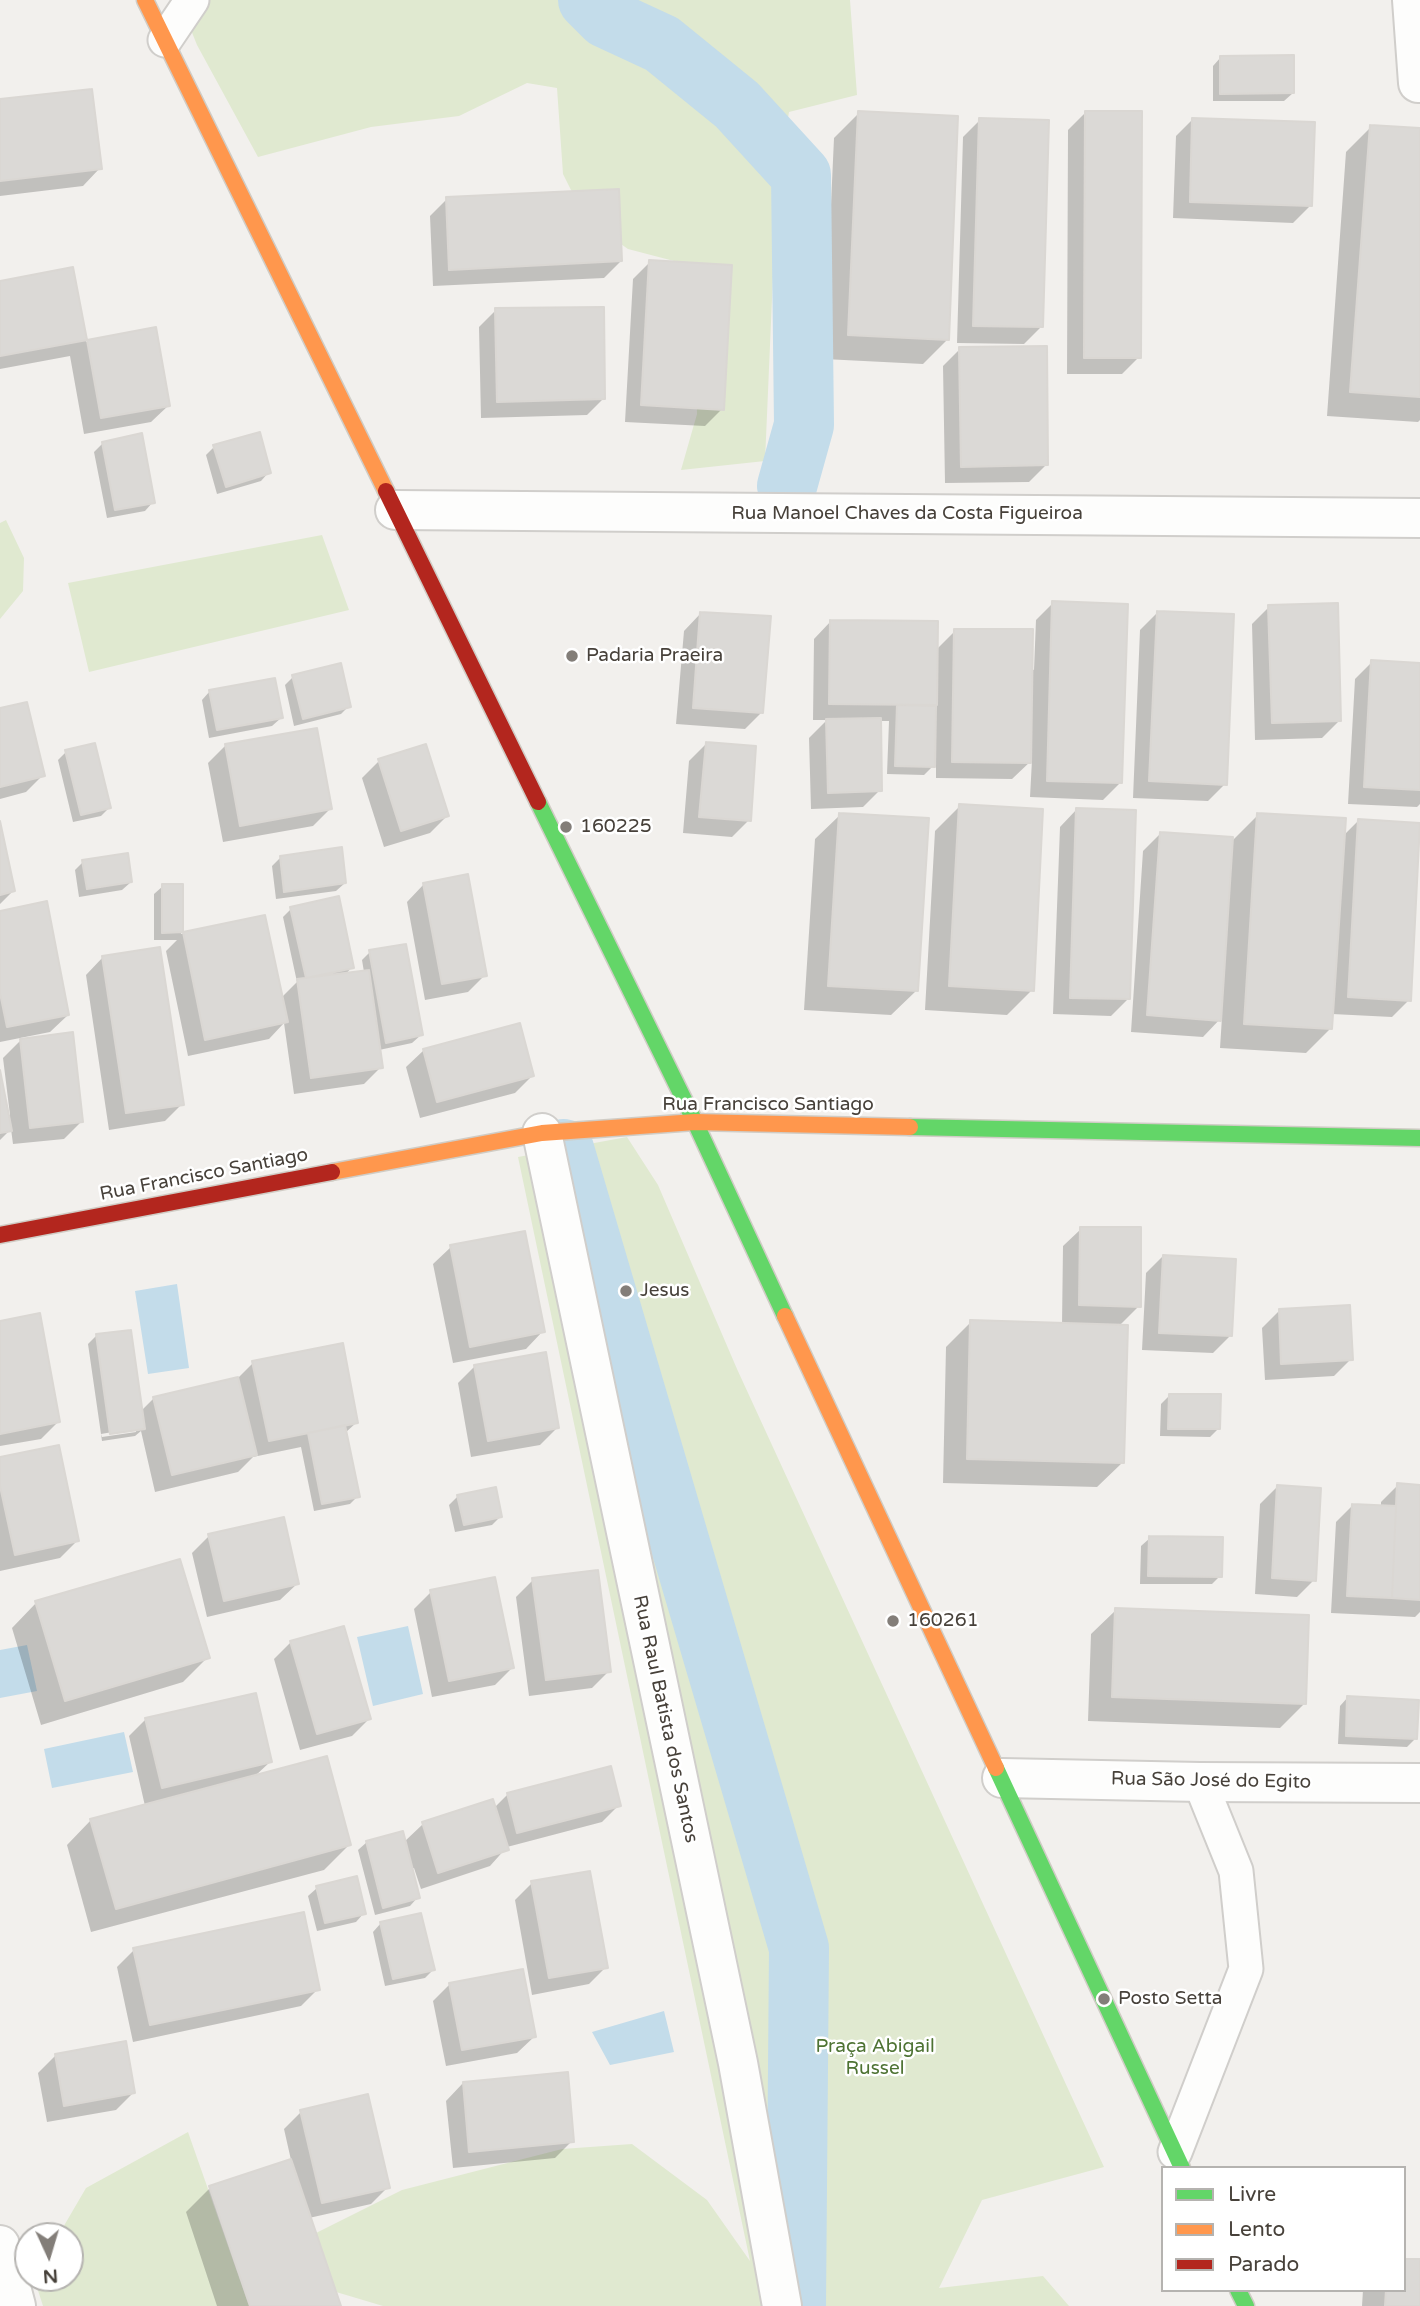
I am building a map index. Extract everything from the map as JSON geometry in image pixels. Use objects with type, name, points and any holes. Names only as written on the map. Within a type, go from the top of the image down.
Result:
[{"type":"main road","points":[[145,0],[695,1122],[1179,2160]]},
{"type":"main road","name":"Rua Francisco Santiago","points":[[0,1235],[542,1133],[695,1122],[1420,1138]]},
{"type":"street","points":[[1412,0],[1418,83]]},
{"type":"street","name":"Rua Manoel Chaves da Costa Figueiroa","points":[[395,510],[1420,518]]},
{"type":"street","name":"Rua Raul Batista dos Santos","points":[[542,1133],[735,2050],[782,2306]]},
{"type":"street","name":"Rua São José do Egito","points":[[1002,1778],[1420,1783]]},
{"type":"street","points":[[0,2245],[16,2306]]},
{"type":"lane","points":[[165,40],[192,0]]},
{"type":"lane","points":[[1179,2160],[1246,1969],[1236,1871],[1199,1782]]},
{"type":"green space","points":[[179,0],[850,0],[857,95],[789,112],[777,183],[765,461],[681,470],[697,414],[693,266],[628,249],[586,220],[563,174],[557,88],[527,83],[459,116],[371,127],[258,157],[197,45]]},
{"type":"green space","points":[[6,520],[24,558],[23,591],[0,619],[0,523]]},
{"type":"green space","points":[[322,535],[349,610],[89,672],[68,583]]},
{"type":"green space","name":"Praça Abigail Russel","points":[[627,1137],[658,1185],[737,1369],[1104,2167],[982,2200],[939,2288],[1043,2276],[1069,2306],[383,2306],[306,2283],[288,2247],[402,2190],[562,2149],[632,2144],[707,2200],[750,2261],[518,1157]]},
{"type":"green space","points":[[188,2132],[249,2306],[43,2306],[38,2292],[84,2292],[84,2222],[66,2222],[86,2188]]},
{"type":"water","points":[[177,1284],[189,1368],[148,1374],[135,1291]]},
{"type":"water","points":[[408,1626],[423,1694],[373,1706],[357,1637]]},
{"type":"water","points":[[27,1645],[37,1691],[0,1698],[0,1650]]},
{"type":"water","points":[[124,1732],[133,1772],[52,1788],[44,1749]]},
{"type":"water","points":[[664,2011],[674,2052],[610,2065],[592,2032]]},
{"type":"building","points":[[1294,55],[1294,93],[1220,94],[1220,56]]},
{"type":"building","points":[[92,89],[102,169],[0,181],[0,99]]},
{"type":"building","points":[[858,111],[958,116],[949,340],[848,335]]},
{"type":"building","points":[[1085,111],[1142,111],[1141,358],[1084,358]]},
{"type":"building","points":[[979,118],[1049,120],[1043,327],[973,326]]},
{"type":"building","points":[[1192,118],[1315,122],[1312,206],[1190,202]]},
{"type":"building","points":[[1370,125],[1420,128],[1420,397],[1350,392]]},
{"type":"building","points":[[619,189],[622,261],[449,270],[446,197]]},
{"type":"building","points":[[649,260],[732,265],[724,410],[641,405]]},
{"type":"building","points":[[73,267],[87,340],[0,356],[0,281]]},
{"type":"building","points":[[604,307],[605,399],[497,402],[495,308]]},
{"type":"building","points":[[156,327],[170,406],[101,418],[87,340]]},
{"type":"building","points":[[1047,346],[1048,465],[961,467],[959,347]]},
{"type":"building","points":[[260,432],[271,473],[226,487],[213,445]]},
{"type":"building","points":[[142,433],[155,503],[115,510],[102,442]]},
{"type":"building","points":[[1052,601],[1128,604],[1122,783],[1047,781]]},
{"type":"building","points":[[1338,603],[1341,721],[1272,723],[1268,605]]},
{"type":"building","points":[[1157,611],[1234,614],[1227,785],[1149,781]]},
{"type":"building","points":[[700,612],[771,616],[763,713],[693,708]]},
{"type":"building","points":[[830,620],[938,621],[937,705],[829,704]]},
{"type":"building","points":[[954,629],[1033,629],[1031,763],[952,762]]},
{"type":"building","points":[[1371,660],[1420,663],[1420,790],[1364,787]]},
{"type":"building","points":[[341,663],[351,707],[303,719],[292,675]]},
{"type":"building","points":[[275,678],[283,718],[217,730],[209,690]]},
{"type":"building","points":[[27,702],[45,776],[0,787],[0,708]]},
{"type":"building","points":[[897,705],[936,706],[935,767],[895,766]]},
{"type":"building","points":[[881,718],[882,791],[828,793],[826,719]]},
{"type":"building","points":[[317,728],[332,809],[240,826],[225,744]]},
{"type":"building","points":[[706,742],[756,746],[751,821],[699,817]]},
{"type":"building","points":[[95,743],[111,808],[81,815],[65,750]]},
{"type":"building","points":[[426,744],[449,816],[401,831],[378,759]]},
{"type":"building","points":[[959,804],[1043,809],[1034,991],[949,986]]},
{"type":"building","points":[[1076,808],[1136,810],[1130,999],[1070,998]]},
{"type":"building","points":[[839,813],[929,818],[918,991],[828,986]]},
{"type":"building","points":[[1257,813],[1346,818],[1332,1029],[1244,1024]]},
{"type":"building","points":[[1358,819],[1420,823],[1411,1001],[1348,997]]},
{"type":"building","points":[[0,821],[15,891],[0,895]]},
{"type":"building","points":[[1160,832],[1233,837],[1221,1021],[1147,1015]]},
{"type":"building","points":[[342,847],[346,883],[284,892],[280,856]]},
{"type":"building","points":[[128,853],[132,882],[87,889],[82,860]]},
{"type":"building","points":[[468,874],[487,976],[442,984],[423,883]]},
{"type":"building","points":[[162,884],[183,884],[183,932],[162,933]]},
{"type":"building","points":[[339,896],[354,968],[306,978],[290,907]]},
{"type":"building","points":[[47,901],[69,1015],[7,1027],[0,993],[0,911]]},
{"type":"building","points":[[265,915],[288,1022],[205,1040],[183,932]]},
{"type":"building","points":[[406,944],[423,1035],[386,1043],[369,950]]},
{"type":"building","points":[[160,947],[184,1105],[126,1113],[102,956]]},
{"type":"building","points":[[369,970],[383,1068],[311,1078],[297,979]]},
{"type":"building","points":[[520,1023],[534,1076],[437,1102],[423,1049]]},
{"type":"building","points":[[73,1032],[83,1122],[30,1128],[20,1039]]},
{"type":"building","points":[[0,1070],[12,1131],[0,1133]]},
{"type":"building","points":[[1080,1227],[1141,1227],[1141,1307],[1079,1305]]},
{"type":"building","points":[[525,1231],[545,1332],[470,1347],[450,1245]]},
{"type":"building","points":[[1163,1255],[1236,1259],[1232,1336],[1159,1333]]},
{"type":"building","points":[[1350,1305],[1353,1360],[1281,1364],[1279,1309]]},
{"type":"building","points":[[40,1313],[60,1422],[0,1434],[0,1321]]},
{"type":"building","points":[[970,1320],[1128,1325],[1124,1463],[967,1459]]},
{"type":"building","points":[[131,1330],[145,1429],[110,1434],[96,1334]]},
{"type":"building","points":[[343,1343],[358,1423],[269,1441],[252,1361]]},
{"type":"building","points":[[546,1352],[559,1428],[488,1441],[474,1365]]},
{"type":"building","points":[[238,1377],[257,1455],[172,1475],[153,1397]]},
{"type":"building","points":[[1169,1394],[1221,1394],[1220,1429],[1168,1429]]},
{"type":"building","points":[[345,1425],[360,1497],[322,1504],[308,1433]]},
{"type":"building","points":[[59,1445],[79,1541],[15,1555],[0,1486],[0,1457]]},
{"type":"building","points":[[1397,1483],[1420,1485],[1420,1600],[1392,1598]]},
{"type":"building","points":[[1277,1485],[1321,1488],[1316,1581],[1272,1578]]},
{"type":"building","points":[[496,1487],[502,1517],[464,1525],[457,1495]]},
{"type":"building","points":[[1352,1504],[1396,1506],[1392,1598],[1347,1596]]},
{"type":"building","points":[[284,1517],[299,1584],[224,1601],[208,1534]]},
{"type":"building","points":[[1149,1536],[1223,1537],[1222,1577],[1148,1576]]},
{"type":"building","points":[[180,1559],[210,1658],[65,1701],[35,1601]]},
{"type":"building","points":[[598,1570],[611,1672],[546,1680],[532,1578]]},
{"type":"building","points":[[495,1577],[514,1668],[449,1681],[430,1590]]},
{"type":"building","points":[[1115,1608],[1309,1615],[1306,1704],[1112,1697]]},
{"type":"building","points":[[344,1626],[371,1719],[317,1734],[290,1641]]},
{"type":"building","points":[[256,1693],[272,1762],[162,1788],[145,1718]]},
{"type":"building","points":[[1347,1696],[1419,1700],[1417,1739],[1346,1736]]},
{"type":"building","points":[[327,1756],[351,1845],[116,1909],[90,1819]]},
{"type":"building","points":[[611,1766],[621,1806],[517,1833],[507,1793]]},
{"type":"building","points":[[493,1799],[509,1850],[438,1873],[422,1822]]},
{"type":"building","points":[[403,1831],[420,1898],[383,1908],[366,1841]]},
{"type":"building","points":[[590,1871],[608,1968],[549,1978],[531,1881]]},
{"type":"building","points":[[357,1876],[366,1914],[325,1923],[316,1886]]},
{"type":"building","points":[[304,1912],[320,1990],[150,2025],[133,1948]]},
{"type":"building","points":[[421,1913],[435,1970],[393,1979],[380,1922]]},
{"type":"building","points":[[523,1969],[536,2037],[462,2050],[449,1983]]},
{"type":"building","points":[[126,2041],[135,2093],[64,2106],[55,2054]]},
{"type":"building","points":[[568,2072],[574,2142],[469,2152],[463,2082]]},
{"type":"building","points":[[368,2094],[390,2188],[322,2203],[300,2110]]},
{"type":"building","points":[[291,2159],[341,2306],[250,2306],[209,2186]]},
{"type":"building","points":[[1406,2259],[1420,2259],[1420,2306],[1385,2306],[1386,2292],[1406,2292]]},
{"type":"waterway","points":[[588,0],[606,18],[662,44],[737,105],[801,175],[804,425],[787,486]]},
{"type":"waterway","points":[[564,1149],[799,1948],[796,2306]]},
{"type":"traffic: fast","points":[[538,802],[695,1122],[785,1316]]},
{"type":"traffic: fast","points":[[910,1127],[1420,1138]]},
{"type":"traffic: fast","points":[[996,1768],[1181,2166]]},
{"type":"traffic: fast","points":[[1239,2292],[1246,2306]]},
{"type":"traffic: slow","points":[[145,0],[386,491]]},
{"type":"traffic: slow","points":[[332,1172],[542,1133],[695,1122],[910,1127]]},
{"type":"traffic: slow","points":[[785,1316],[996,1768]]},
{"type":"traffic: jam","points":[[386,491],[538,802]]},
{"type":"traffic: jam","points":[[0,1235],[332,1172]]},
{"type":"place","name":"Padaria Praeira","points":[[572,656]]},
{"type":"place","name":"160225","points":[[566,827]]},
{"type":"place","name":"Jesus","points":[[626,1291]]},
{"type":"place","name":"160261","points":[[893,1621]]},
{"type":"place","name":"Posto Setta","points":[[1104,1999]]}]
